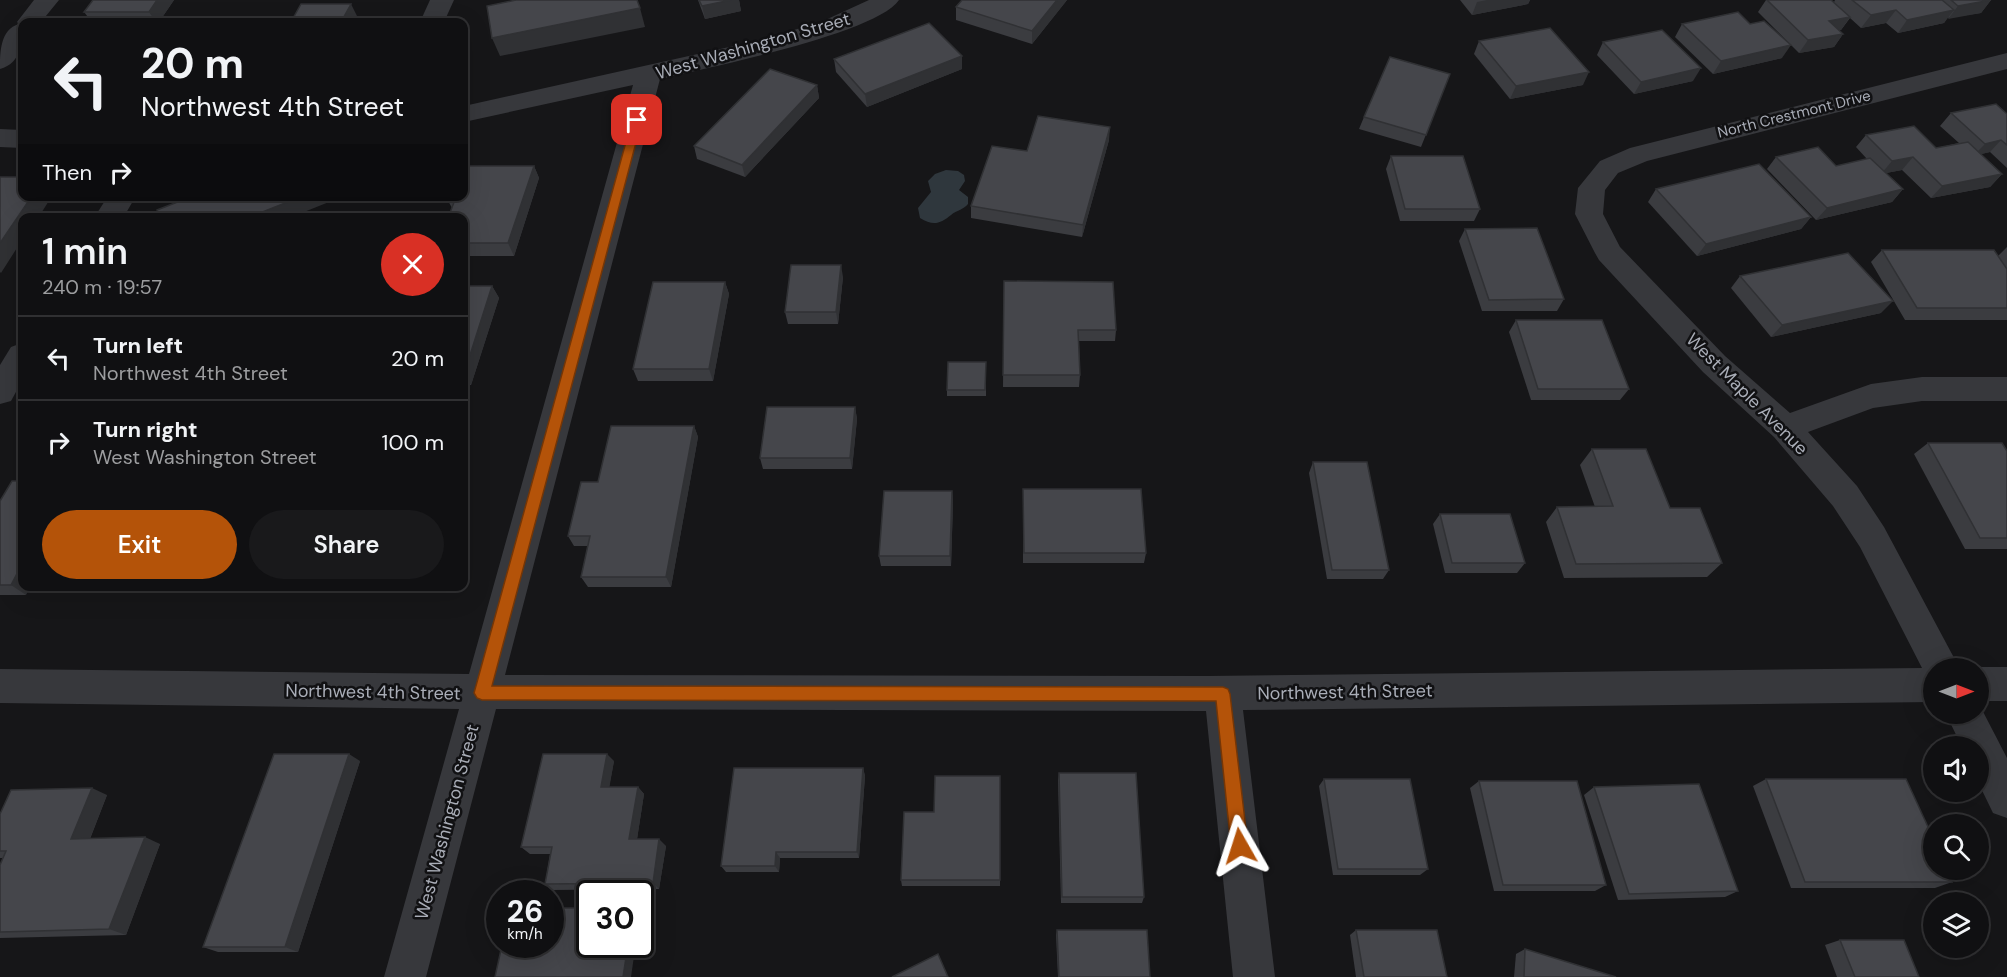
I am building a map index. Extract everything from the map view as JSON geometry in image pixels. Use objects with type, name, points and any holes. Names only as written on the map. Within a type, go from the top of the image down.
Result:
[{"type":"street","points":[[32,18],[47,0]]},
{"type":"street","points":[[434,18],[442,0]]},
{"type":"street","name":"West Washington Street","points":[[405,977],[649,74],[811,33],[861,15],[887,0]]},
{"type":"street","name":"North Crestmont Drive","points":[[1592,188],[1608,167],[1638,154],[2007,61]]},
{"type":"street","points":[[468,113],[649,74]]},
{"type":"street","points":[[0,138],[18,139]]},
{"type":"street","name":"West Maple Avenue","points":[[1592,188],[1589,214],[1609,253],[1714,364],[1785,428],[1845,496],[1872,537],[1936,658]]},
{"type":"street","points":[[0,392],[18,362]]},
{"type":"street","points":[[1785,428],[1871,396],[1922,389],[2007,389]]},
{"type":"street","name":"Northwest 4th Street","points":[[0,686],[482,693],[1223,694],[1923,684]]},
{"type":"street","points":[[1989,684],[2007,684]]},
{"type":"street","points":[[1223,694],[1254,977]]},
{"type":"street","points":[[1970,724],[2007,799]]},
{"type":"shaded area","points":[[946,170],[958,171],[964,175],[965,181],[959,190],[968,197],[968,204],[943,220],[936,223],[929,222],[920,218],[918,208],[931,192],[928,181],[935,174]]},
{"type":"building","points":[[93,0],[157,0],[149,12],[84,12]]},
{"type":"building","points":[[516,0],[637,0],[640,8],[492,38],[487,6]]},
{"type":"building","points":[[699,0],[731,0],[702,6]]},
{"type":"building","points":[[962,0],[1057,0],[1032,31],[956,7]]},
{"type":"building","points":[[1767,0],[1831,0],[1850,17],[1829,21],[1843,34],[1808,40]]},
{"type":"building","points":[[1852,0],[1942,0],[1954,10],[1907,20],[1896,10],[1871,15]]},
{"type":"building","points":[[1951,0],[1991,0],[1958,6]]},
{"type":"building","points":[[301,4],[351,4],[343,18],[293,18]]},
{"type":"building","points":[[1738,12],[1750,24],[1764,21],[1791,45],[1721,61],[1682,24]]},
{"type":"building","points":[[929,23],[962,56],[865,94],[834,59]]},
{"type":"building","points":[[1550,28],[1589,72],[1516,86],[1479,41]]},
{"type":"building","points":[[1662,30],[1701,68],[1641,82],[1603,42]]},
{"type":"building","points":[[1390,57],[1450,74],[1426,135],[1364,117]]},
{"type":"building","points":[[770,69],[817,85],[742,165],[694,146]]},
{"type":"building","points":[[1996,104],[2007,114],[2007,145],[2001,140],[1985,144],[1951,113]]},
{"type":"building","points":[[1038,116],[1110,127],[1083,225],[971,206],[992,146],[1027,151]]},
{"type":"building","points":[[1914,126],[1936,148],[1968,142],[2002,174],[1942,186],[1913,157],[1892,161],[1866,135]]},
{"type":"building","points":[[1818,147],[1836,166],[1870,158],[1903,189],[1827,208],[1776,157]]},
{"type":"building","points":[[1391,156],[1463,156],[1480,209],[1405,209]]},
{"type":"building","points":[[1759,164],[1811,217],[1706,244],[1656,189]]},
{"type":"building","points":[[468,166],[534,166],[508,243],[468,243],[468,213],[450,213],[454,201],[468,201]]},
{"type":"building","points":[[0,177],[18,177],[18,201],[29,201],[20,213],[18,213],[18,217],[0,243]]},
{"type":"building","points":[[180,201],[290,201],[260,213],[158,213],[157,210]]},
{"type":"building","points":[[1537,228],[1564,299],[1489,300],[1465,229]]},
{"type":"building","points":[[1882,250],[1994,250],[2007,269],[2007,308],[1917,308]]},
{"type":"building","points":[[1848,253],[1893,301],[1782,325],[1740,276]]},
{"type":"building","points":[[791,265],[841,265],[836,312],[785,312]]},
{"type":"building","points":[[1004,281],[1113,282],[1116,330],[1078,330],[1080,375],[1003,375]]},
{"type":"building","points":[[653,282],[725,282],[709,369],[633,369]]},
{"type":"building","points":[[468,286],[492,286],[468,361]]},
{"type":"building","points":[[1516,320],[1602,320],[1629,389],[1538,389]]},
{"type":"building","points":[[948,362],[986,362],[985,390],[947,390]]},
{"type":"building","points":[[767,407],[855,407],[850,458],[760,458]]},
{"type":"building","points":[[611,426],[694,426],[666,577],[581,577],[590,536],[568,536],[581,482],[598,482]]},
{"type":"building","points":[[1928,443],[2002,443],[2007,451],[2007,538],[1980,538]]},
{"type":"building","points":[[1592,449],[1646,449],[1670,508],[1700,508],[1722,563],[1576,564],[1557,507],[1613,506]]},
{"type":"building","points":[[1313,462],[1367,462],[1389,570],[1332,570]]},
{"type":"building","points":[[12,481],[18,481],[18,572],[11,585],[0,585],[0,501]]},
{"type":"building","points":[[1023,489],[1141,489],[1146,553],[1024,553]]},
{"type":"building","points":[[884,491],[952,491],[950,556],[879,556]]},
{"type":"building","points":[[1440,514],[1510,514],[1525,563],[1452,563]]},
{"type":"building","points":[[274,754],[349,754],[285,947],[203,947]]},
{"type":"building","points":[[543,754],[607,754],[601,787],[638,787],[629,839],[659,839],[653,880],[576,880],[576,884],[564,884],[564,880],[546,880],[552,847],[521,847]]},
{"type":"building","points":[[734,768],[863,768],[857,852],[776,852],[775,866],[721,866]]},
{"type":"building","points":[[1059,773],[1136,773],[1144,897],[1062,897]]},
{"type":"building","points":[[935,776],[1000,776],[1000,880],[901,880],[904,812],[934,812]]},
{"type":"building","points":[[1324,779],[1410,779],[1428,869],[1338,869]]},
{"type":"building","points":[[1766,779],[1906,779],[1923,816],[1923,880],[1951,880],[1952,882],[1805,882]]},
{"type":"building","points":[[1479,781],[1577,781],[1606,885],[1503,885]]},
{"type":"building","points":[[1699,784],[1738,891],[1629,894],[1594,787]]},
{"type":"building","points":[[92,788],[71,839],[145,837],[109,929],[0,932],[0,865],[6,851],[0,851],[0,814],[11,790]]},
{"type":"building","points":[[564,908],[576,908],[576,958],[626,958],[623,977],[495,977],[499,958],[564,958]]},
{"type":"building","points":[[1057,930],[1147,930],[1150,977],[1059,977]]},
{"type":"building","points":[[1356,930],[1437,930],[1447,977],[1364,977]]},
{"type":"building","points":[[1840,940],[1904,940],[1919,977],[1855,977]]},
{"type":"building","points":[[1525,949],[1616,977],[1524,977]]},
{"type":"building","points":[[938,954],[948,977],[892,977]]},
{"type":"route","points":[[637,120],[482,693],[1223,694],[1240,846]]}]
